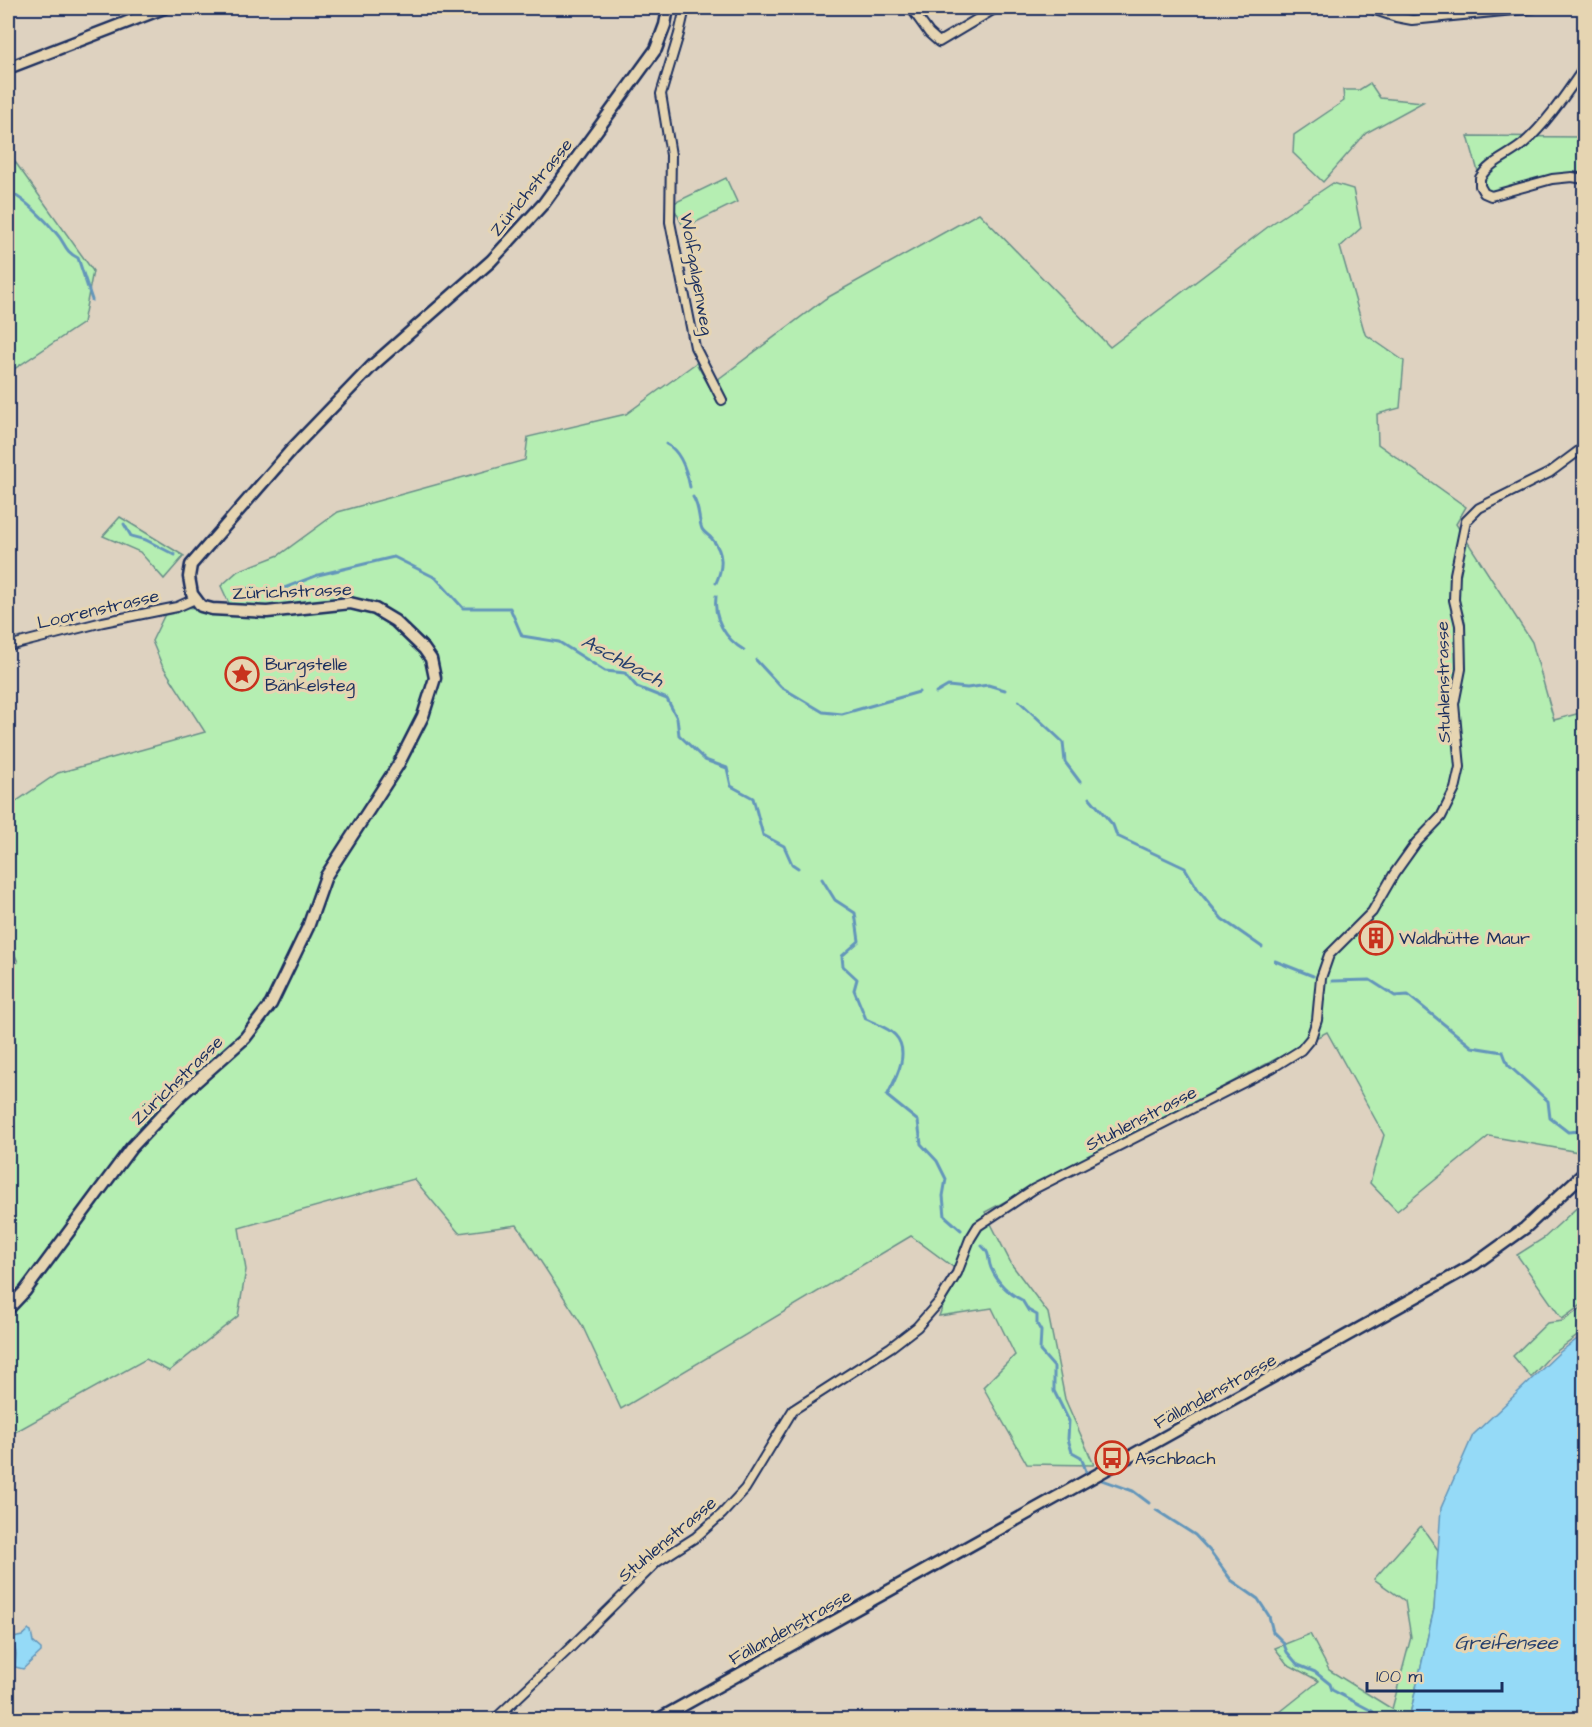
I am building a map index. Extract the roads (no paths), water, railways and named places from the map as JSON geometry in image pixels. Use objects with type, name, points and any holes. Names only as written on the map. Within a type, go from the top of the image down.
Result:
[{"type":"street","points":[[8,68],[164,8]]},
{"type":"street","name":"Zürichstrasse","points":[[8,1309],[25,1291],[131,1148],[180,1096],[245,1038],[271,1004],[308,927],[326,876],[398,765],[430,699],[435,678],[431,659],[402,628],[375,609],[350,603],[267,612],[212,609],[201,606],[189,587],[191,565],[293,448],[373,365],[490,261],[544,203],[656,49],[665,25],[668,8]]},
{"type":"street","name":"Wolfgalgenweg","points":[[684,8],[679,34],[661,94],[671,155],[669,222],[695,347],[722,400]]},
{"type":"street","points":[[911,8],[929,33],[939,42],[996,8]]},
{"type":"street","points":[[1369,8],[1412,20],[1534,8]]},
{"type":"street","points":[[1584,68],[1553,111],[1523,144],[1490,166],[1480,178],[1480,186],[1484,193],[1491,196],[1552,179],[1572,177],[1584,179]]},
{"type":"street","name":"Stuhlenstrasse","points":[[494,1719],[657,1562],[696,1537],[722,1514],[745,1489],[793,1410],[891,1347],[916,1328],[939,1302],[957,1273],[970,1239],[978,1226],[1034,1189],[1272,1068],[1301,1050],[1311,1038],[1317,1020],[1321,978],[1329,955],[1372,912],[1394,874],[1416,843],[1442,817],[1455,789],[1460,767],[1454,704],[1461,669],[1460,625],[1454,600],[1455,574],[1466,521],[1479,508],[1549,473],[1584,447]]},
{"type":"street","name":"Loorenstrasse","points":[[8,646],[177,607],[195,599]]},
{"type":"street","name":"Fällandenstrasse","points":[[657,1719],[1475,1264],[1525,1228],[1584,1173]]},
{"type":"water","name":"Greifensee","points":[[1584,1334],[1584,1719],[1409,1719],[1434,1609],[1441,1508],[1473,1435],[1560,1352]]},
{"type":"water","points":[[29,1630],[33,1642],[41,1649],[41,1652],[23,1669],[15,1667],[16,1654],[13,1638],[22,1636]]},
{"type":"waterway","name":"Aschbach","points":[[8,191],[40,216],[68,250],[78,258],[92,300]]},
{"type":"waterway","points":[[666,444],[679,457],[690,487]]},
{"type":"waterway","points":[[693,497],[702,529],[719,550],[721,566],[716,583]]},
{"type":"waterway","name":"Aschbach","points":[[124,524],[131,536],[146,540],[175,555]]},
{"type":"waterway","name":"Aschbach","points":[[237,588],[256,589],[269,594],[318,575],[394,557],[436,578],[463,608],[510,608],[522,636],[559,642],[605,671],[625,673],[637,687],[667,699],[677,718],[679,735],[705,760],[727,768],[731,786],[753,798],[763,835],[784,846],[792,864],[798,868]]},
{"type":"waterway","points":[[716,596],[716,612],[722,627],[731,640],[744,650]]},
{"type":"waterway","points":[[756,660],[781,687],[823,712],[842,714],[919,692]]},
{"type":"waterway","points":[[936,693],[948,686],[967,688],[988,685],[1005,690]]},
{"type":"waterway","points":[[1019,701],[1063,742],[1065,762],[1080,782]]},
{"type":"waterway","points":[[1090,798],[1113,825],[1117,836],[1185,868],[1199,891],[1222,919],[1262,947]]},
{"type":"waterway","name":"Aschbach","points":[[822,879],[835,900],[855,913],[859,941],[842,956],[843,966],[857,979],[854,990],[866,1019],[889,1030],[900,1042],[902,1057],[887,1096],[918,1121],[921,1144],[937,1161],[946,1179],[943,1196],[945,1216],[961,1230]]},
{"type":"waterway","points":[[1275,961],[1313,976]]},
{"type":"waterway","points":[[1332,981],[1370,980],[1395,996],[1408,995],[1472,1047],[1503,1052],[1508,1065],[1548,1101],[1550,1118],[1568,1132],[1580,1131],[1584,1134]]},
{"type":"waterway","name":"Aschbach","points":[[982,1246],[987,1251],[991,1268],[1000,1283],[1022,1300],[1028,1310],[1037,1315],[1037,1324],[1041,1331],[1040,1351],[1054,1367],[1054,1391],[1069,1421],[1068,1439],[1072,1452],[1081,1457],[1087,1474]]},
{"type":"waterway","name":"Aschbach","points":[[1102,1480],[1133,1491],[1149,1503]]},
{"type":"waterway","name":"Aschbach","points":[[1156,1510],[1195,1535],[1231,1580],[1258,1599],[1269,1616],[1273,1632],[1283,1642],[1287,1652],[1298,1665],[1315,1672],[1330,1684],[1332,1690],[1372,1711],[1379,1720]]},
{"type":"place","name":"Burgstelle Bänkelsteg","points":[[242,674]]},
{"type":"place","name":"Waldhütte Maur","points":[[1376,938]]},
{"type":"place","name":"Aschbach","points":[[1112,1458]]}]
